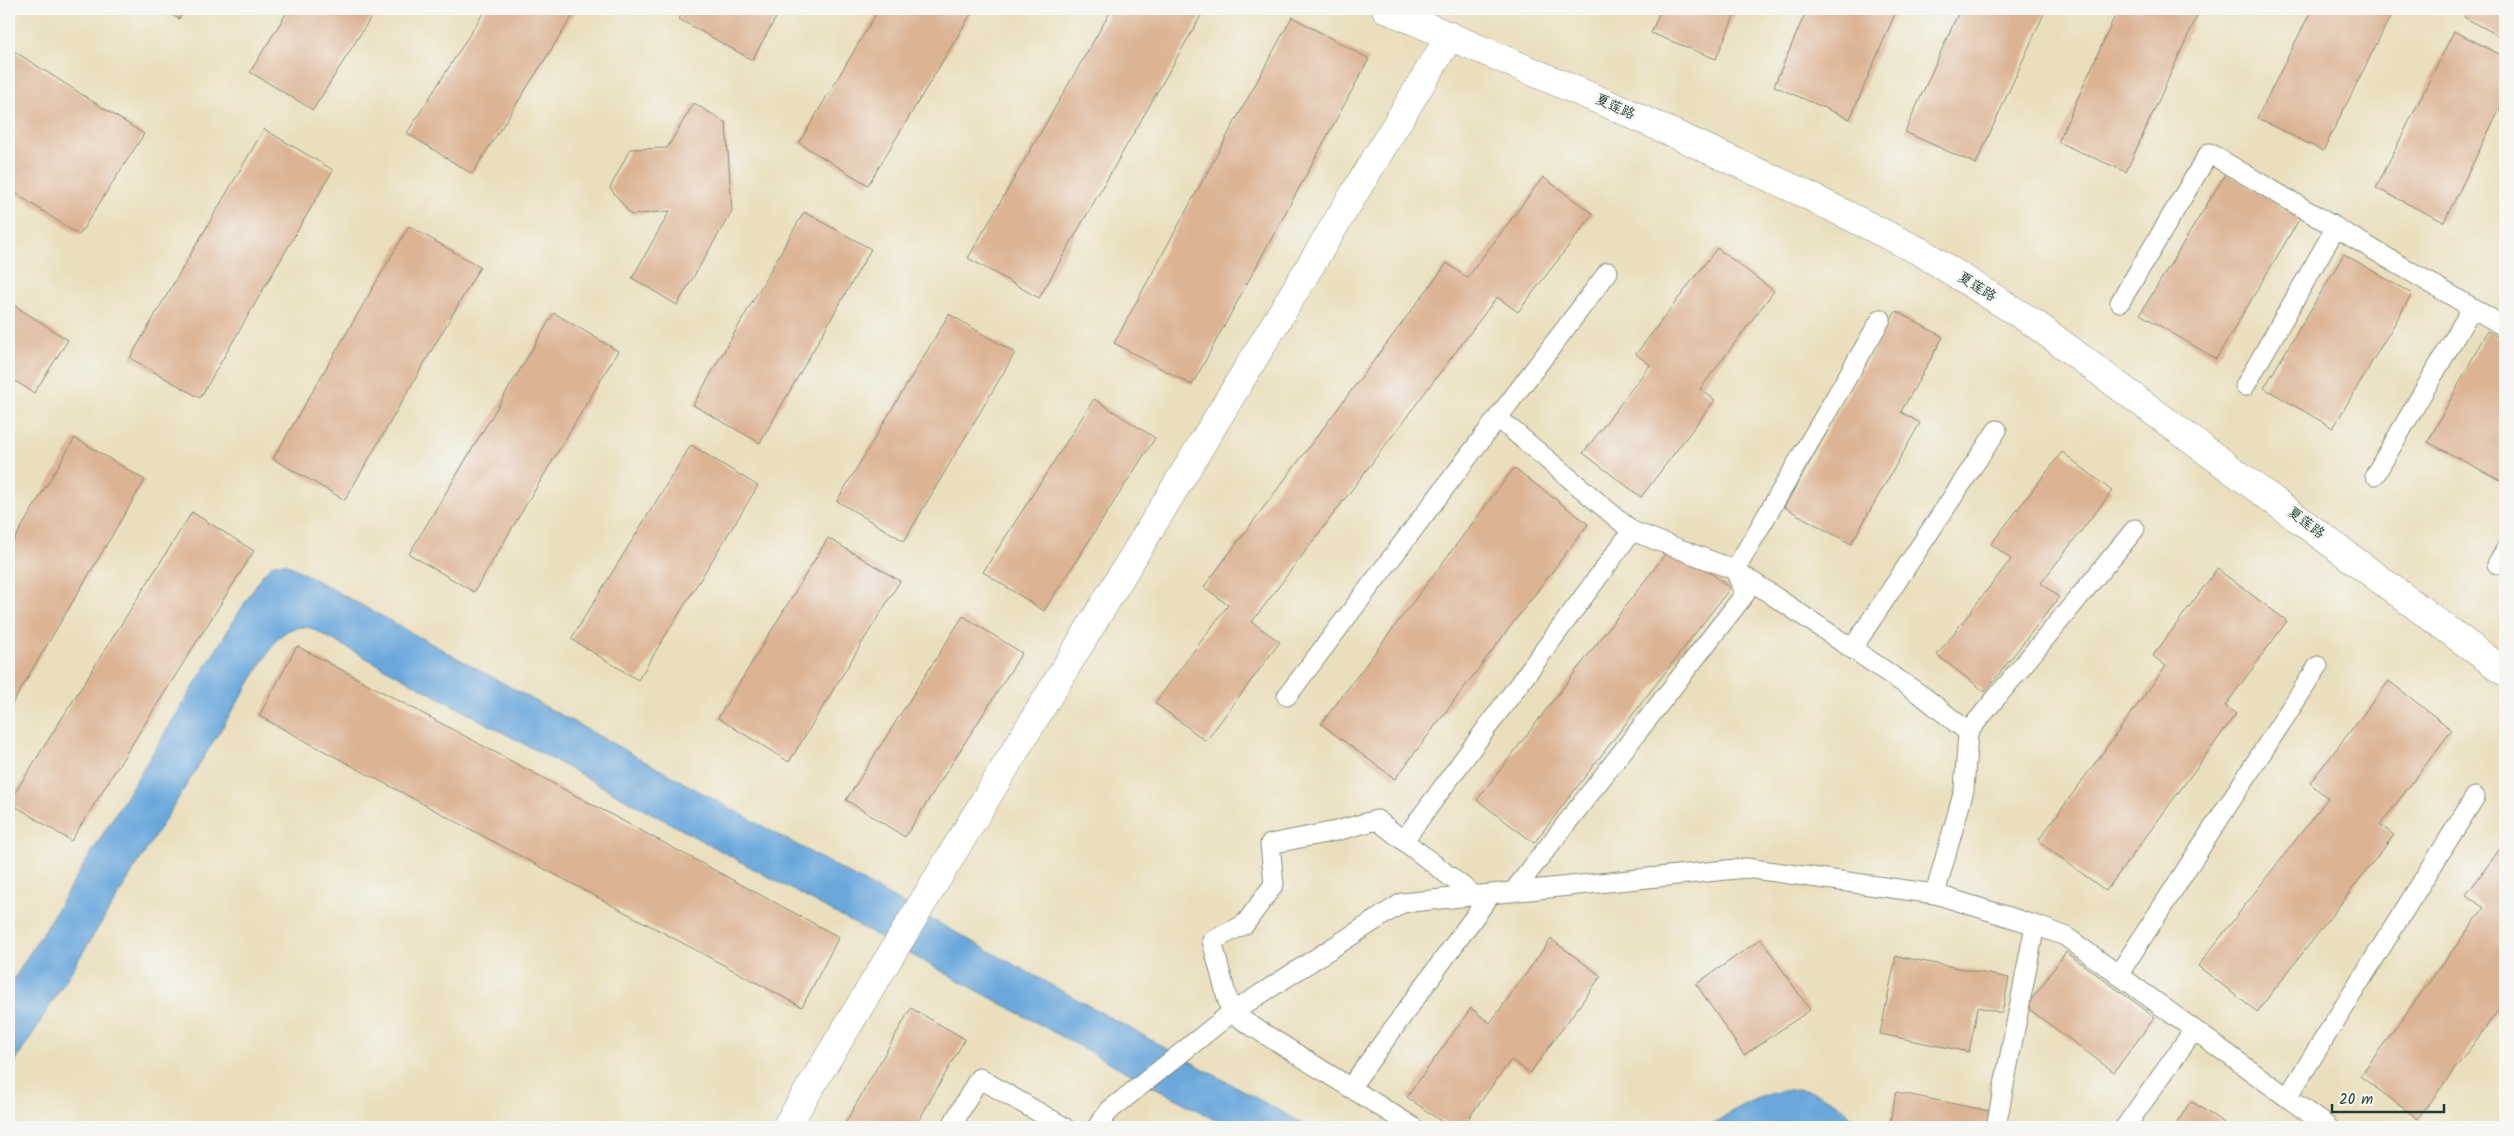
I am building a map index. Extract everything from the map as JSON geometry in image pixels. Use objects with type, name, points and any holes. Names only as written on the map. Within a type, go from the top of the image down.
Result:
[{"type":"street","name":"夏莲路","points":[[1386,9],[1622,110],[1790,187],[1863,221],[1937,262],[2042,329],[2505,672]]},
{"type":"street","points":[[786,1127],[1450,36]]},
{"type":"lane","points":[[2120,302],[2209,152],[2505,327]]},
{"type":"lane","points":[[2244,386],[2336,227]]},
{"type":"lane","points":[[1287,696],[1608,272]]},
{"type":"lane","points":[[2375,475],[2472,308]]},
{"type":"lane","points":[[1735,570],[1881,319]]},
{"type":"lane","points":[[1498,418],[1632,531],[1735,570],[1924,697],[1968,732]]},
{"type":"lane","points":[[1852,649],[1997,430]]},
{"type":"lane","points":[[1935,894],[1964,790],[1968,732],[2135,529]]},
{"type":"lane","points":[[1404,840],[1632,531]]},
{"type":"lane","points":[[1513,892],[1745,594],[1735,570]]},
{"type":"lane","points":[[2118,975],[2318,666]]},
{"type":"lane","points":[[2287,1098],[2475,797]]},
{"type":"lane","points":[[1413,1127],[1231,1013],[1212,941],[1245,924],[1274,884],[1270,844],[1336,831],[1377,820],[1483,895]]},
{"type":"lane","points":[[1097,1127],[1110,1110],[1231,1013],[1402,903],[1746,868],[1935,894],[2035,924],[2065,936],[2328,1127]]},
{"type":"lane","points":[[1350,1088],[1483,895]]},
{"type":"lane","points":[[1996,1127],[2035,924]]},
{"type":"lane","points":[[2124,1127],[2194,1030]]},
{"type":"lane","points":[[951,1127],[979,1078],[1064,1127]]},
{"type":"water","points":[[285,563],[1309,1127],[1228,1127],[311,628],[305,627],[291,629],[275,642],[9,1072],[9,987],[262,575],[273,564]]},
{"type":"water","points":[[1798,1089],[1816,1093],[1833,1100],[1852,1119],[1856,1127],[1710,1127],[1730,1112],[1751,1101],[1774,1093]]},
{"type":"building","points":[[161,9],[185,9],[179,19]]},
{"type":"building","points":[[289,9],[376,9],[313,110],[250,72]]},
{"type":"building","points":[[486,9],[577,9],[472,174],[407,133]]},
{"type":"building","points":[[685,9],[781,9],[752,60],[679,19]]},
{"type":"building","points":[[879,9],[974,9],[868,185],[799,143]]},
{"type":"building","points":[[1112,9],[1193,9],[1202,14],[1039,298],[968,258]]},
{"type":"building","points":[[1661,9],[1737,9],[1716,59],[1651,33]]},
{"type":"building","points":[[1807,9],[1897,9],[1850,119],[1774,86]]},
{"type":"building","points":[[1960,9],[2046,9],[1976,164],[1905,132]]},
{"type":"building","points":[[2118,9],[2200,9],[2126,172],[2058,142]]},
{"type":"building","points":[[2312,9],[2394,9],[2323,151],[2257,118]]},
{"type":"building","points":[[2468,9],[2505,9],[2505,39],[2464,17]]},
{"type":"building","points":[[1292,17],[1369,59],[1192,385],[1114,343]]},
{"type":"building","points":[[2454,31],[2505,57],[2505,98],[2444,222],[2376,188]]},
{"type":"building","points":[[9,48],[144,134],[79,235],[9,189]]},
{"type":"building","points":[[694,103],[726,123],[732,211],[677,305],[632,278],[670,211],[631,215],[610,188],[630,149],[667,148]]},
{"type":"building","points":[[264,129],[333,170],[200,398],[130,358]]},
{"type":"building","points":[[2226,173],[2300,218],[2216,359],[2140,314]]},
{"type":"building","points":[[1543,177],[1593,214],[1518,312],[1497,297],[1252,622],[1280,642],[1206,741],[1155,703],[1228,605],[1204,587],[1447,263],[1467,278]]},
{"type":"building","points":[[804,212],[871,249],[760,443],[693,405]]},
{"type":"building","points":[[409,226],[480,267],[345,500],[273,459]]},
{"type":"building","points":[[1717,248],[1774,291],[1700,389],[1715,400],[1641,497],[1583,453],[1650,365],[1636,354]]},
{"type":"building","points":[[2344,254],[2412,294],[2333,428],[2264,388]]},
{"type":"building","points":[[9,302],[68,340],[34,393],[9,377]]},
{"type":"building","points":[[1896,311],[1943,337],[1901,412],[1920,423],[1851,544],[1784,507]]},
{"type":"building","points":[[554,313],[618,351],[474,592],[409,554]]},
{"type":"building","points":[[949,314],[1015,353],[904,541],[837,501]]},
{"type":"building","points":[[2487,331],[2505,341],[2505,483],[2428,442]]},
{"type":"building","points":[[1094,399],[1155,438],[1044,611],[983,572]]},
{"type":"building","points":[[75,438],[145,480],[9,709],[9,548]]},
{"type":"building","points":[[691,445],[758,486],[638,680],[571,639]]},
{"type":"building","points":[[2062,452],[2112,491],[2041,583],[2059,597],[1985,692],[1937,655],[2011,559],[1991,544]]},
{"type":"building","points":[[1514,468],[1588,524],[1395,779],[1321,724]]},
{"type":"building","points":[[192,512],[254,551],[71,841],[9,802]]},
{"type":"building","points":[[828,538],[900,581],[789,762],[718,718]]},
{"type":"building","points":[[1673,544],[1730,588],[1534,843],[1477,800]]},
{"type":"building","points":[[2217,569],[2287,621],[2225,706],[2236,714],[2106,891],[2038,841],[2166,666],[2153,656]]},
{"type":"building","points":[[963,616],[1022,653],[905,837],[846,800]]},
{"type":"building","points":[[297,646],[839,937],[802,1007],[259,716]]},
{"type":"building","points":[[2389,681],[2452,730],[2380,825],[2394,835],[2257,1012],[2198,966],[2328,798],[2310,783]]},
{"type":"building","points":[[2505,842],[2505,1001],[2418,1119],[2360,1076],[2484,908],[2466,895]]},
{"type":"building","points":[[1551,939],[1601,976],[1530,1073],[1511,1060],[1462,1127],[1449,1127],[1407,1097],[1471,1008],[1490,1023]]},
{"type":"building","points":[[1761,939],[1810,1010],[1744,1055],[1696,984]]},
{"type":"building","points":[[2066,952],[2155,1017],[2114,1072],[2026,1007]]},
{"type":"building","points":[[1896,956],[2009,978],[2002,1013],[1978,1007],[1969,1052],[1880,1034]]},
{"type":"building","points":[[911,1008],[965,1039],[915,1127],[843,1127]]},
{"type":"building","points":[[1896,1092],[1994,1112],[1991,1127],[1889,1127]]},
{"type":"building","points":[[2191,1101],[2230,1127],[2174,1127]]}]
